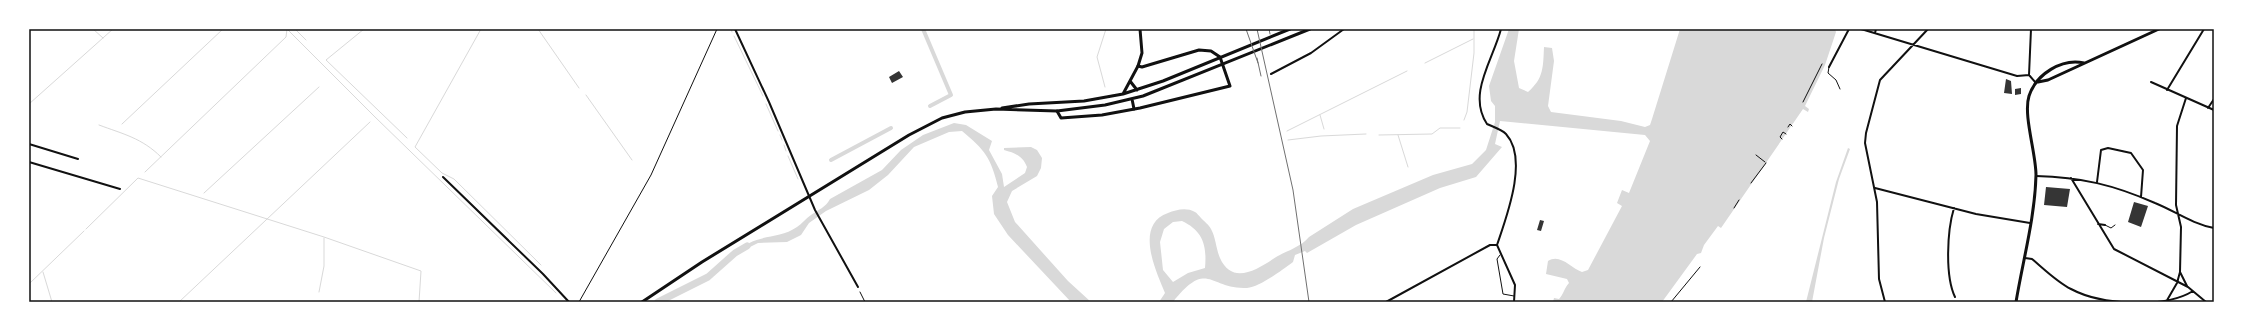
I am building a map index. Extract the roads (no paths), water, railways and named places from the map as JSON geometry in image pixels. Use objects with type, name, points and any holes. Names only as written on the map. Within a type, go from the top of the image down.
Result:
[{"type":"main road","points":[[1122,94],[1138,66],[1142,53],[1140,29]]},
{"type":"main road","points":[[642,302],[702,262],[931,124],[965,112],[1029,104],[1084,101],[1122,94],[1137,90],[1208,63],[1290,29]]},
{"type":"main road","points":[[996,109],[1057,111],[1104,105],[1132,99],[1172,85],[1310,29]]},
{"type":"main road","points":[[2037,83],[2048,80],[2159,29]]},
{"type":"main road","points":[[1057,111],[1061,118],[1102,115],[1134,109],[1230,86],[1220,57],[1207,50],[1199,50],[1142,67],[1138,66]]},
{"type":"main road","points":[[2016,302],[2030,223],[2036,176],[2028,106],[2029,96],[2037,83],[2048,71],[2063,64],[2074,62],[2084,64]]},
{"type":"main road","points":[[1130,81],[1137,90]]},
{"type":"main road","points":[[1132,99],[1134,109]]},
{"type":"street","points":[[735,29],[769,102],[818,217],[858,287]]},
{"type":"street","points":[[1271,74],[1311,53],[1344,29]]},
{"type":"street","points":[[1501,29],[1479,95],[1482,116],[1487,124],[1501,130],[1510,141],[1513,148],[1515,174],[1512,196],[1497,245],[1500,255],[1515,285],[1514,302]]},
{"type":"street","points":[[1829,67],[1849,29]]},
{"type":"street","points":[[1860,29],[2017,76],[2029,75]]},
{"type":"street","points":[[1875,33],[1876,29]]},
{"type":"street","points":[[1884,302],[1879,279],[1878,220],[1875,188],[1866,149],[1866,133],[1878,85],[1888,71],[1928,29]]},
{"type":"street","points":[[2031,29],[2029,75],[2037,83]]},
{"type":"street","points":[[2167,90],[2204,29]]},
{"type":"street","points":[[2151,82],[2214,110]]},
{"type":"street","points":[[2166,302],[2177,283],[2180,272],[2181,227],[2178,214],[2177,126],[2186,98]]},
{"type":"street","points":[[2208,108],[2214,99]]},
{"type":"street","points":[[29,144],[78,159]]},
{"type":"street","points":[[2096,182],[2101,150],[2108,148],[2132,153],[2143,170],[2141,197]]},
{"type":"street","points":[[29,162],[120,189]]},
{"type":"street","points":[[2036,176],[2071,178],[2119,188],[2199,225],[2214,228]]},
{"type":"street","points":[[443,177],[544,274],[569,302]]},
{"type":"street","points":[[2071,178],[2114,249],[2177,283],[2188,287],[2206,302]]},
{"type":"street","points":[[1875,188],[1882,188],[1954,208],[2030,223]]},
{"type":"street","points":[[1954,208],[1950,224],[1950,283],[1955,297]]},
{"type":"street","points":[[2098,224],[2105,225]]},
{"type":"street","points":[[1386,302],[1490,245],[1497,245]]},
{"type":"street","points":[[2024,258],[2032,259],[2064,285],[2078,292],[2117,301],[2166,302],[2193,291]]},
{"type":"street","points":[[2180,272],[2188,287]]},
{"type":"lane","points":[[1829,67],[1828,73],[1836,80],[1840,89]]},
{"type":"lane","points":[[2105,225],[2111,228],[2116,225]]},
{"type":"lane","points":[[1500,255],[1497,259],[1503,294],[1515,296]]},
{"type":"lane","points":[[860,292],[865,302]]},
{"type":"waterway","points":[[93,29],[103,38]]},
{"type":"waterway","points":[[29,104],[113,29]]},
{"type":"waterway","points":[[122,124],[223,29]]},
{"type":"waterway","points":[[145,172],[286,37],[287,29]]},
{"type":"waterway","points":[[295,29],[306,40]]},
{"type":"waterway","points":[[364,29],[326,60],[407,138]]},
{"type":"waterway","points":[[481,29],[415,147],[442,173],[454,179],[541,265]]},
{"type":"waterway","points":[[538,29],[579,88]]},
{"type":"waterway","points":[[923,29],[951,95],[930,106]]},
{"type":"waterway","points":[[1105,87],[1097,57],[1106,29]]},
{"type":"waterway","points":[[1464,120],[1467,112],[1474,53],[1474,29]]},
{"type":"waterway","points":[[288,30],[556,293]]},
{"type":"waterway","points":[[734,36],[763,96]]},
{"type":"waterway","points":[[1425,63],[1473,39]]},
{"type":"waterway","points":[[1287,131],[1407,71]]},
{"type":"waterway","points":[[204,193],[319,87]]},
{"type":"waterway","points":[[586,95],[632,160]]},
{"type":"waterway","points":[[766,104],[778,131]]},
{"type":"waterway","points":[[1320,115],[1324,129]]},
{"type":"waterway","points":[[179,302],[370,122]]},
{"type":"waterway","points":[[99,125],[124,134],[147,145],[161,157]]},
{"type":"waterway","points":[[831,160],[891,128]]},
{"type":"waterway","points":[[1379,135],[1432,134],[1440,128],[1460,128]]},
{"type":"waterway","points":[[1288,140],[1321,136],[1366,134]]},
{"type":"waterway","points":[[780,135],[782,140]]},
{"type":"waterway","points":[[1398,135],[1408,167]]},
{"type":"waterway","points":[[784,145],[786,151]]},
{"type":"waterway","points":[[788,156],[798,179]]},
{"type":"waterway","points":[[86,229],[138,178],[324,237],[421,271],[419,302]]},
{"type":"waterway","points":[[29,284],[84,231]]},
{"type":"waterway","points":[[319,292],[324,266],[324,238]]},
{"type":"waterway","points":[[658,302],[708,277],[735,253],[747,246]]},
{"type":"waterway","points":[[43,272],[52,302]]},
{"type":"railway","points":[[1246,29],[1258,63]]},
{"type":"railway","points":[[1257,29],[1293,190],[1309,302]]},
{"type":"railway","points":[[1269,29],[1270,34]]},
{"type":"railway","points":[[1257,58],[1261,76]]}]
